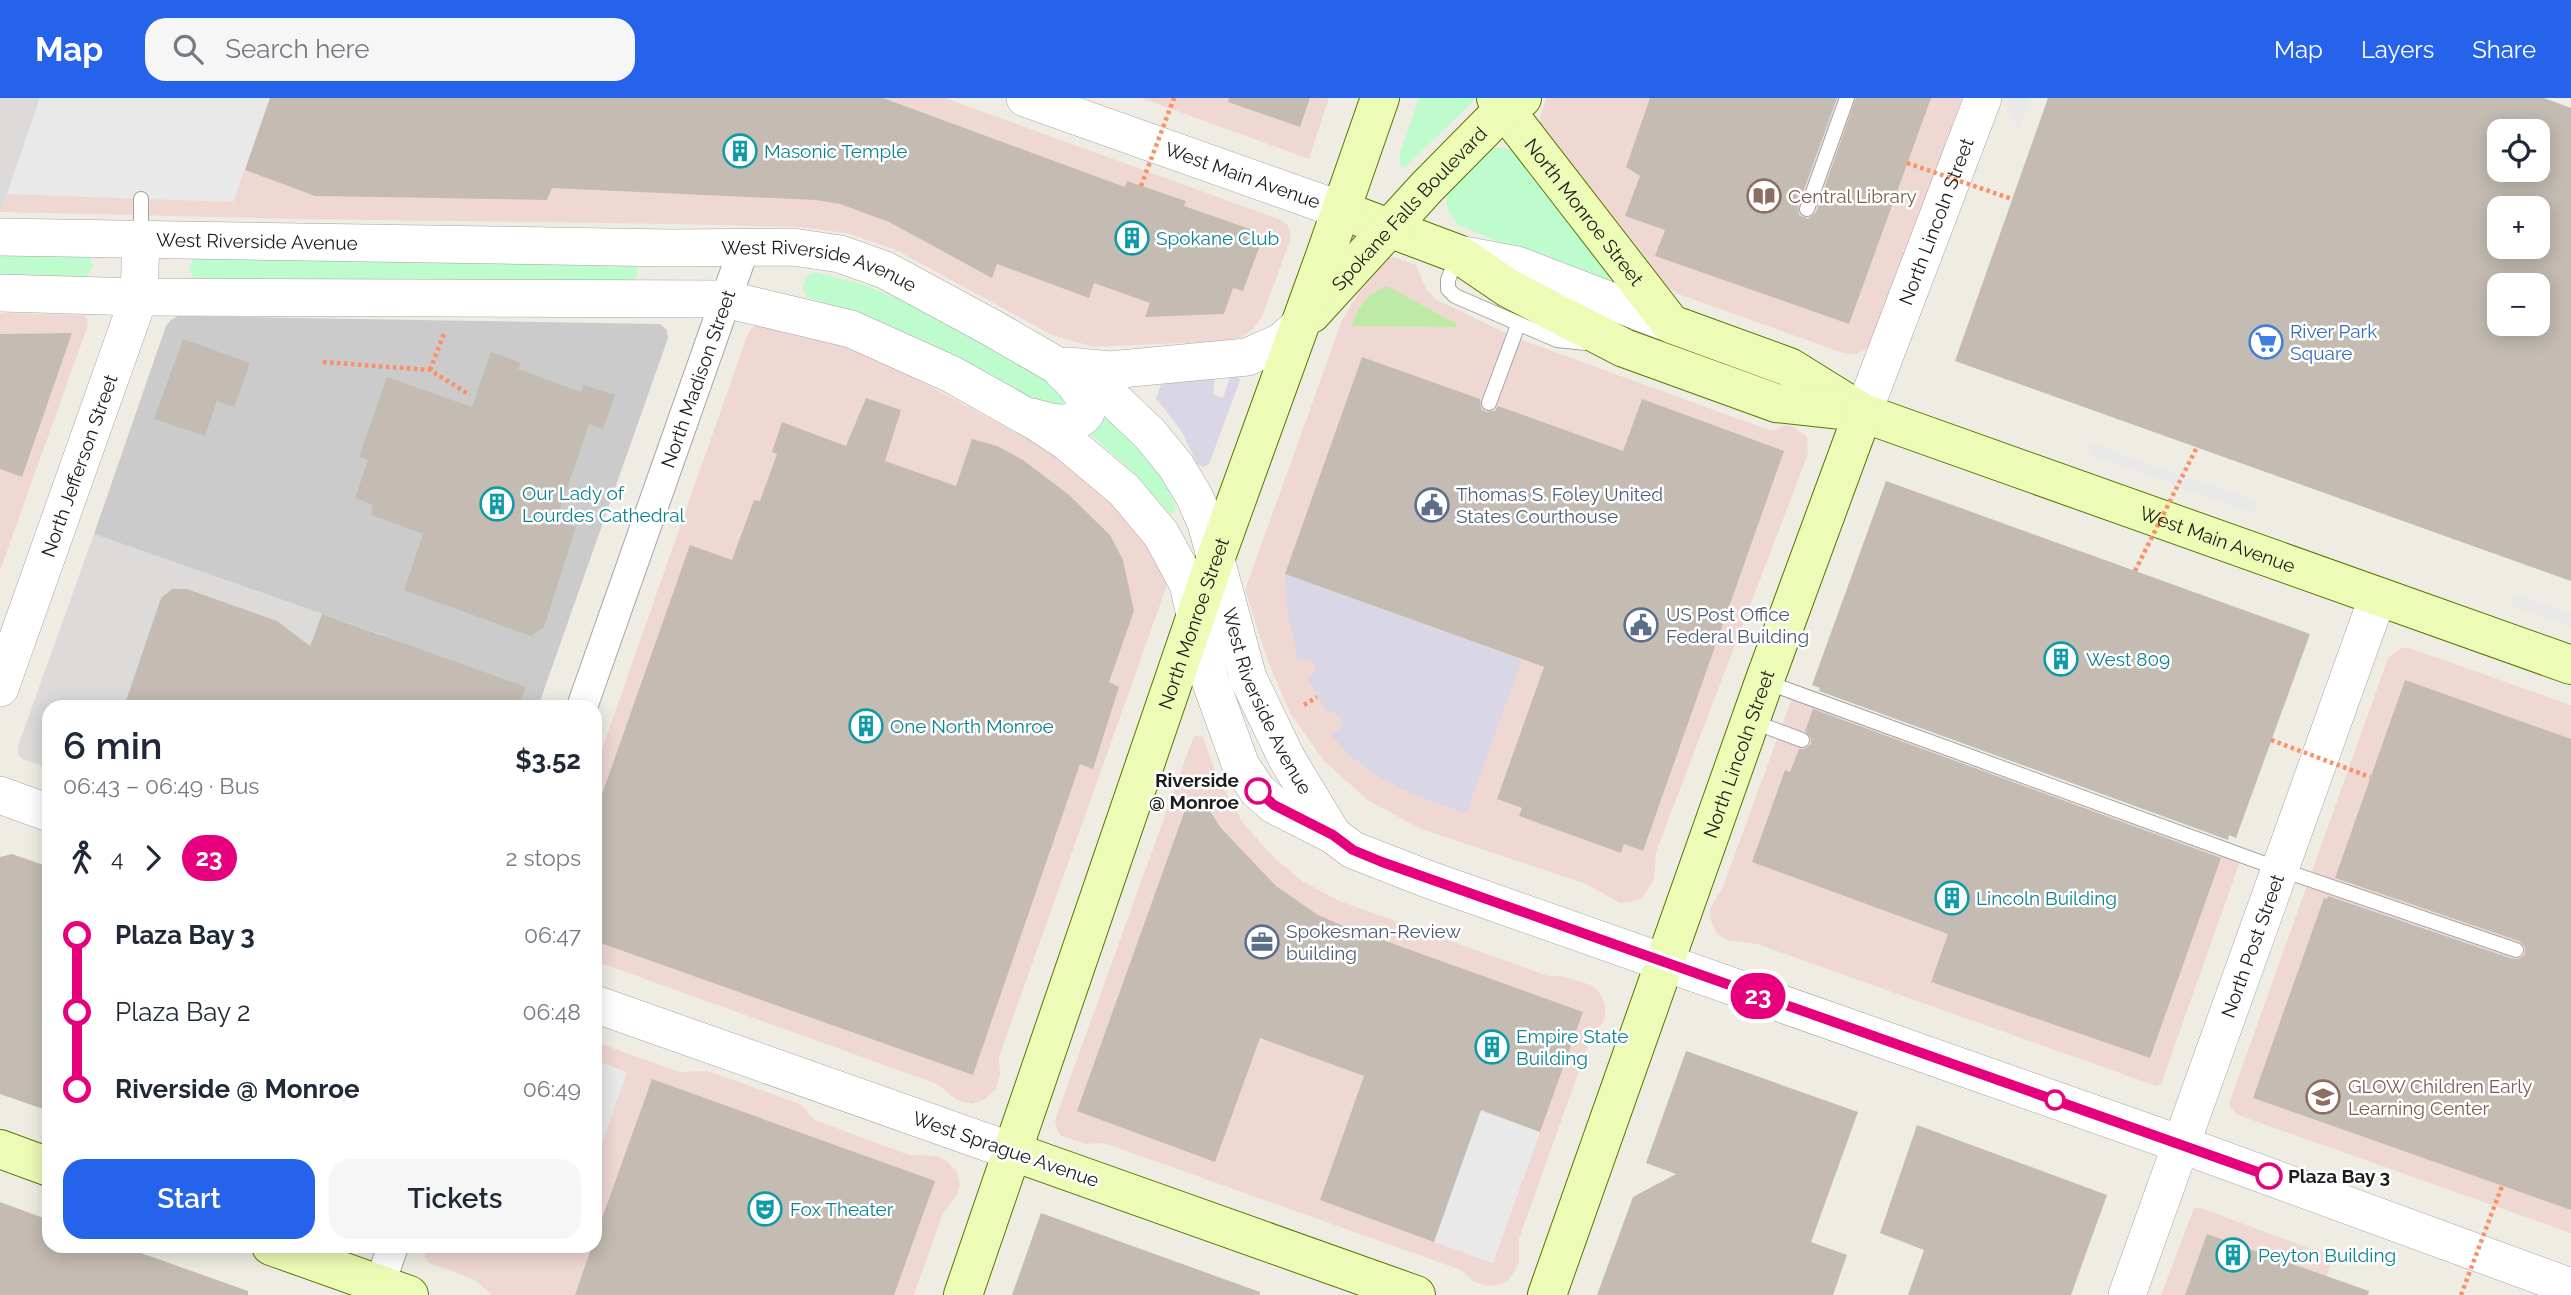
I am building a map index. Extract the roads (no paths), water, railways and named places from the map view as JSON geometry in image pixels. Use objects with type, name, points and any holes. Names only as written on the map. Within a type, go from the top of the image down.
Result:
[{"type":"main road","name":"North Monroe Street","points":[[963,1295],[1216,557],[1380,98]]},
{"type":"main road","name":"North Monroe Street","points":[[1507,102],[1671,324]]},
{"type":"main road","name":"Spokane Falls Boulevard","points":[[1300,325],[1507,102]]},
{"type":"main road","name":"West Main Avenue","points":[[1341,211],[1458,254],[1508,288],[1624,348],[1776,403],[1863,413]]},
{"type":"main road","name":"West Main Avenue","points":[[1671,324],[1789,367],[1863,413],[2571,665]]},
{"type":"main road","name":"North Lincoln Street","points":[[1547,1295],[1764,682],[1863,413]]},
{"type":"main road","points":[[0,1149],[42,1164]]},
{"type":"main road","name":"West Sprague Avenue","points":[[1013,1152],[1416,1295]]},
{"type":"main road","points":[[289,1253],[388,1292]]},
{"type":"street","name":"West Main Avenue","points":[[1025,98],[1341,211]]},
{"type":"street","name":"North Lincoln Street","points":[[1863,413],[1983,98]]},
{"type":"street","name":"West Riverside Avenue","points":[[0,237],[285,243],[793,247],[840,254],[885,271],[1111,397],[1149,433],[1176,466],[1194,496],[1216,557],[1248,678],[1287,759],[1333,835]]},
{"type":"street","name":"North Jefferson Street","points":[[0,688],[139,297],[141,238]]},
{"type":"street","name":"North Madison Street","points":[[584,700],[744,248]]},
{"type":"street","name":"West Main Avenue","points":[[1458,254],[1517,265],[1671,324]]},
{"type":"street","name":"West Riverside Avenue","points":[[0,293],[139,297],[725,299],[850,329],[951,374],[1024,415],[1067,442],[1142,509],[1178,562],[1188,584],[1210,680],[1241,766],[1258,791],[1274,805],[1333,835],[1353,850],[2180,1144],[2571,1287]]},
{"type":"street","points":[[1054,363],[1084,369],[1110,370],[1247,357],[1281,342],[1300,325]]},
{"type":"street","points":[[1024,415],[1058,423],[1073,423],[1086,413],[1085,399],[1071,379],[1054,363]]},
{"type":"street","name":"North Post Street","points":[[2127,1295],[2378,596]]},
{"type":"street","points":[[0,795],[42,810]]},
{"type":"street","name":"West Sprague Avenue","points":[[602,1006],[1013,1152]]},
{"type":"street","points":[[388,1292],[392,1253]]},
{"type":"lane","points":[[1807,209],[1847,98]]},
{"type":"lane","points":[[141,199],[141,238]]},
{"type":"lane","points":[[1458,254],[1448,280],[1448,289],[1455,296],[1557,340],[1624,348]]},
{"type":"lane","points":[[1489,403],[1518,325]]},
{"type":"lane","points":[[1764,682],[2279,869],[2516,950]]},
{"type":"lane","points":[[1751,722],[1802,740]]},
{"type":"place","name":"Masonic Temple","points":[[740,151]]},
{"type":"place","name":"Central Library","points":[[1764,196]]},
{"type":"place","name":"Spokane Club","points":[[1132,238]]},
{"type":"place","name":"River Park Square","points":[[2266,342]]},
{"type":"place","name":"Our Lady of Lourdes Cathedral","points":[[497,504]]},
{"type":"place","name":"Thomas S. Foley United States Courthouse","points":[[1432,505]]},
{"type":"place","name":"US Post Office Federal Building","points":[[1641,625]]},
{"type":"place","name":"West 809","points":[[2061,659]]},
{"type":"place","name":"One North Monroe","points":[[866,726]]},
{"type":"place","name":"Riverside @ Monroe","points":[[1258,791]]},
{"type":"place","name":"Lincoln Building","points":[[1952,898]]},
{"type":"place","name":"Spokesman-Review building","points":[[1262,942]]},
{"type":"place","name":"Empire State Building","points":[[1492,1047]]},
{"type":"place","name":"GLOW Children Early Learning Center","points":[[2323,1097]]},
{"type":"place","name":"Plaza Bay 3","points":[[2269,1176]]},
{"type":"place","name":"Fox Theater","points":[[765,1209]]},
{"type":"place","name":"Peyton Building","points":[[2233,1255]]}]
